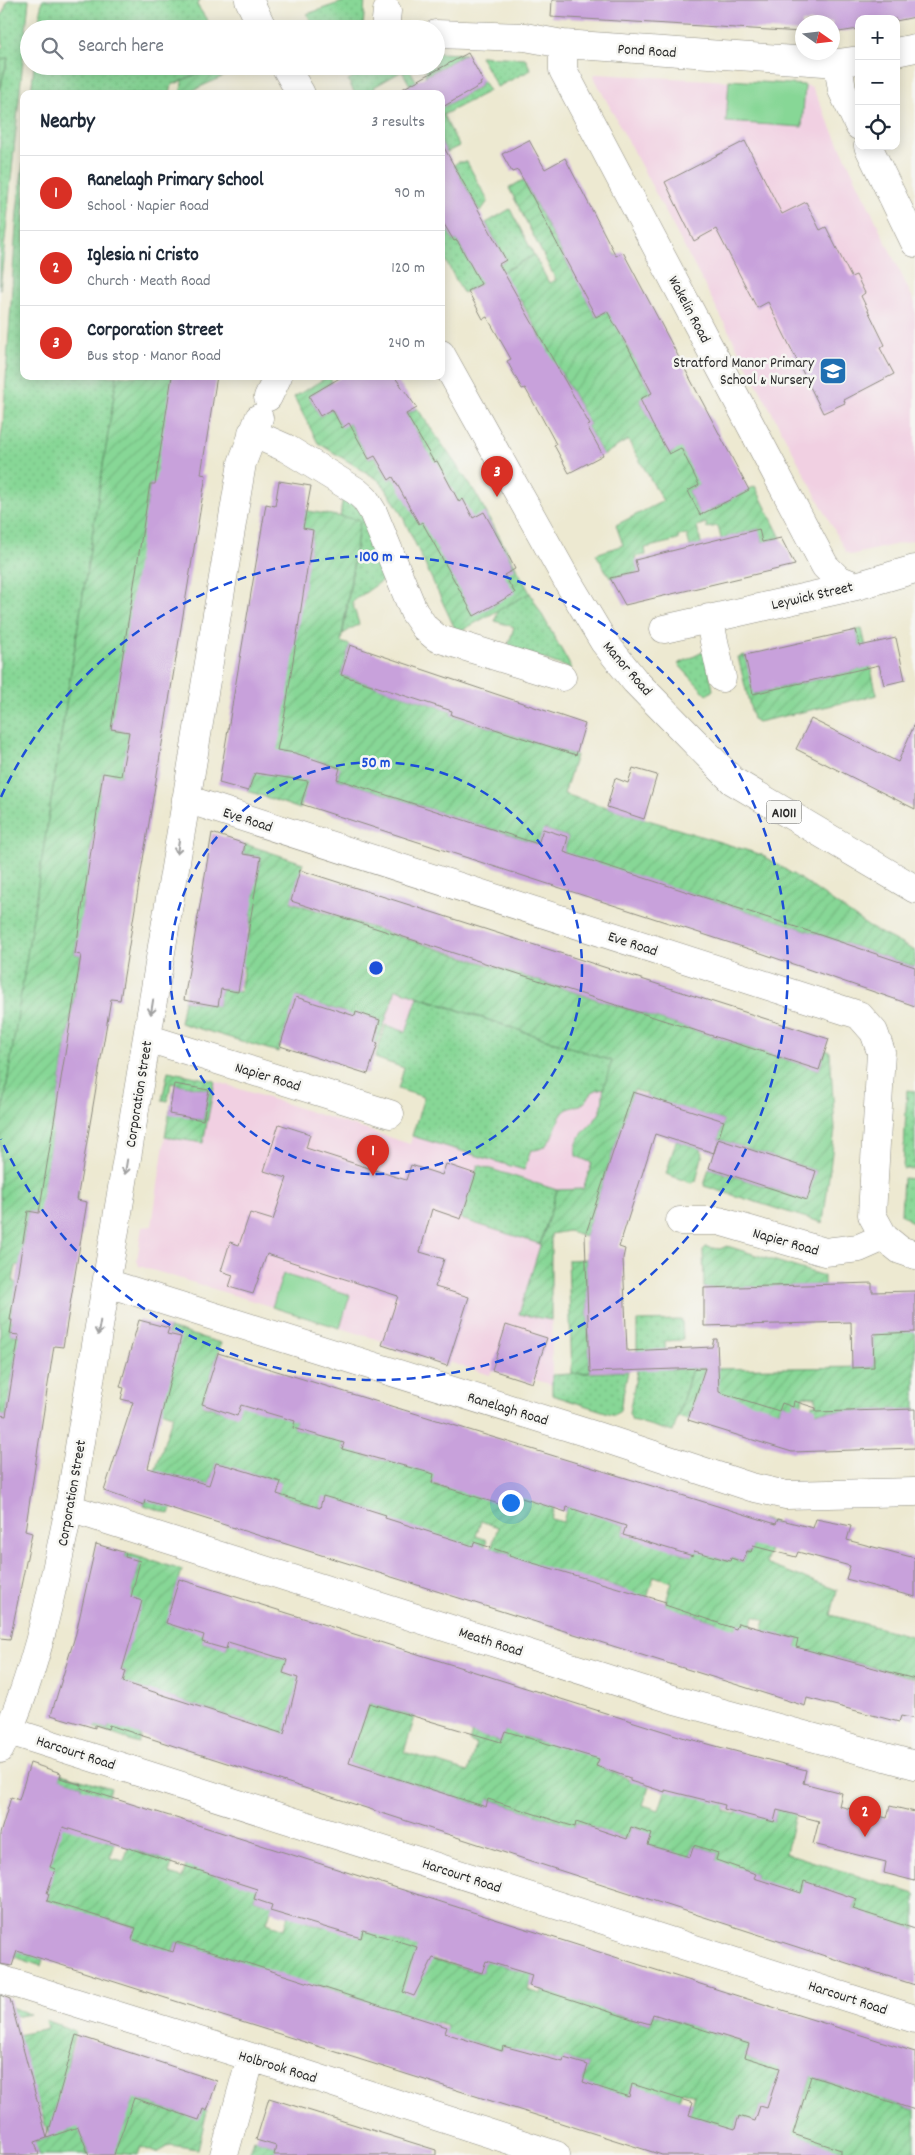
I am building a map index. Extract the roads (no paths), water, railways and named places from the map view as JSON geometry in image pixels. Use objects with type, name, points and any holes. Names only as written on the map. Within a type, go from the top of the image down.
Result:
[{"type":"street","points":[[249,0],[259,20]]},
{"type":"street","name":"Pond Road","points":[[445,34],[525,37],[563,44],[848,62]]},
{"type":"street","name":"Wakelin Road","points":[[563,44],[563,70],[825,566],[838,579],[856,586]]},
{"type":"street","points":[[900,51],[915,48]]},
{"type":"street","points":[[848,62],[842,90],[855,118]]},
{"type":"street","points":[[290,75],[299,90]]},
{"type":"street","points":[[870,150],[915,244]]},
{"type":"street","name":"Manor Road","points":[[445,361],[595,627],[604,642],[635,681],[733,781],[915,889]]},
{"type":"street","name":"Corporation Street","points":[[264,406],[286,448],[356,491],[365,499],[373,512],[414,612],[425,628],[437,638],[562,677]]},
{"type":"street","name":"Corporation Street","points":[[4,1740],[33,1665],[46,1622],[69,1508],[242,463],[264,406]]},
{"type":"street","name":"Leywick Street","points":[[664,629],[856,586],[915,568]]},
{"type":"street","points":[[709,618],[722,678]]},
{"type":"street","name":"Eve Road","points":[[186,799],[859,1015],[874,1032],[881,1052],[872,1215],[884,1237]]},
{"type":"street","name":"Napier Road","points":[[147,1038],[390,1114]]},
{"type":"street","name":"Napier Road","points":[[680,1221],[719,1221],[825,1252],[859,1248],[884,1237]]},
{"type":"street","points":[[884,1237],[900,1250],[915,1255]]},
{"type":"street","name":"Ranelagh Road","points":[[107,1283],[604,1438],[752,1487],[786,1494],[915,1492]]},
{"type":"street","name":"Meath Road","points":[[69,1508],[675,1700],[915,1765]]},
{"type":"street","name":"Harcourt Road","points":[[4,1740],[915,2019]]},
{"type":"street","name":"Holbrook Road","points":[[0,1979],[556,2155]]},
{"type":"street","points":[[224,2155],[250,2057]]},
{"type":"place","name":"Stratford Manor Primary School & Nursery","points":[[833,371]]},
{"type":"place","name":"Corporation Street","points":[[497,497]]},
{"type":"place","name":"Ranelagh Primary School","points":[[373,1176]]},
{"type":"place","name":"Iglesia ni Cristo","points":[[865,1837]]}]
